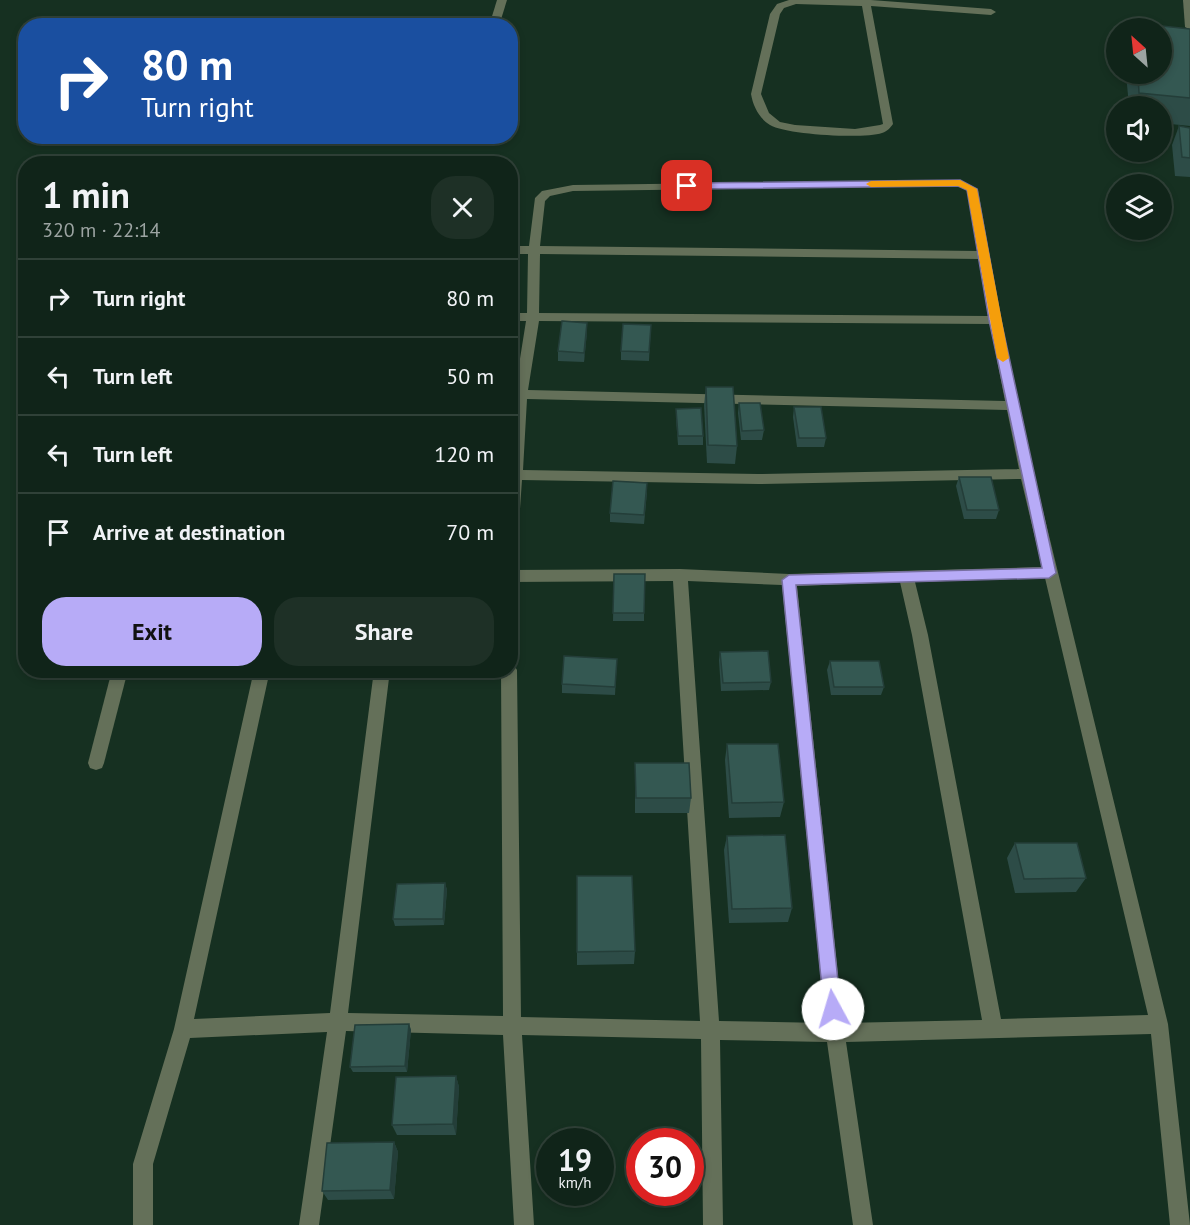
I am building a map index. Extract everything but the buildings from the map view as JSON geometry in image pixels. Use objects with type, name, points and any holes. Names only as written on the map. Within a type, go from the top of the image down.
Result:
[{"type":"street","points":[[496,18],[502,0]]},
{"type":"street","points":[[1188,0],[1190,27]]},
{"type":"street","points":[[866,1],[888,124],[876,131],[794,129],[778,125],[766,118],[758,106],[756,94],[775,14],[780,6],[795,1],[866,1],[991,12]]},
{"type":"street","points":[[518,385],[533,317],[534,250],[539,200],[546,193],[573,188],[960,183],[972,189],[995,320],[1049,573],[1159,1024],[1180,1225]]},
{"type":"street","points":[[518,250],[985,255]]},
{"type":"street","points":[[518,317],[995,320]]},
{"type":"street","points":[[518,394],[1014,406]]},
{"type":"street","points":[[518,475],[758,479],[1027,474]]},
{"type":"street","points":[[518,576],[680,575],[789,580],[1049,573]]},
{"type":"street","points":[[680,575],[710,1030],[713,1225]]},
{"type":"street","points":[[906,576],[920,635],[993,1028]]},
{"type":"street","points":[[789,580],[835,1033],[863,1225]]},
{"type":"street","points":[[96,763],[118,678]]},
{"type":"street","points":[[142,1225],[142,1164],[183,1029],[260,678]]},
{"type":"street","points":[[309,1225],[338,1022],[381,678]]},
{"type":"street","points":[[509,678],[512,1025],[524,1225]]},
{"type":"street","points":[[183,1029],[338,1022],[835,1033],[1159,1024]]},
{"type":"slow traffic","points":[[871,184],[960,183],[972,189],[1003,358]]},
{"type":"route","points":[[687,186],[960,183],[972,189],[995,320],[1049,573],[789,580],[833,1009]]}]
